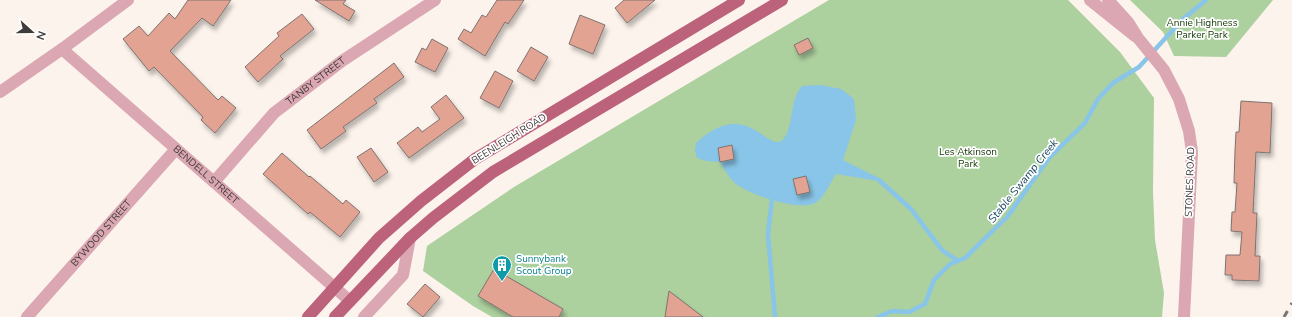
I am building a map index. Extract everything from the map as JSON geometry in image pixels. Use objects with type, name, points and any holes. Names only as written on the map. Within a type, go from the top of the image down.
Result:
[{"type":"main road","name":"BEENLEIGH ROAD","points":[[308,317],[385,233],[421,201],[475,159],[739,0]]},
{"type":"main road","name":"BEENLEIGH ROAD","points":[[336,317],[350,300],[410,238],[433,218],[493,172],[782,0]]},
{"type":"street","points":[[0,92],[62,49],[128,0]]},
{"type":"street","name":"TANBY STREET","points":[[214,182],[274,113],[342,61],[435,0]]},
{"type":"street","name":"STONES ROAD","points":[[1090,0],[1138,38]]},
{"type":"street","name":"STONES ROAD","points":[[1108,0],[1128,22],[1138,38],[1164,70],[1179,99],[1189,131],[1192,152],[1184,317]]},
{"type":"street","name":"BENDELL STREET","points":[[62,49],[350,300]]},
{"type":"street","name":"BYWOOD STREET","points":[[27,317],[176,149]]},
{"type":"street","points":[[364,317],[403,275],[410,238]]},
{"type":"green space","name":"Les Atkinson Park","points":[[829,0],[1068,0],[1120,52],[1154,98],[1153,192],[1155,240],[1164,293],[1162,317],[492,317],[473,306],[423,271],[427,246],[514,187]]},
{"type":"green space","name":"Annie Highness Parker Park","points":[[1130,0],[1273,0],[1226,57],[1174,56],[1163,32]]},
{"type":"water","points":[[820,85],[841,89],[854,99],[856,120],[843,160],[879,178],[878,181],[836,174],[824,194],[815,203],[808,205],[788,204],[765,198],[739,186],[728,176],[720,162],[706,161],[697,158],[695,151],[696,143],[710,132],[725,125],[733,124],[749,127],[771,140],[780,142],[788,131],[795,100],[802,86]]},
{"type":"building","points":[[188,0],[231,0],[213,26],[202,18],[170,51],[218,100],[222,96],[236,108],[215,133],[201,120],[203,117],[154,67],[149,71],[123,39],[139,26],[148,36],[169,13],[175,19]]},
{"type":"building","points":[[315,0],[346,0],[343,4],[355,11],[349,21]]},
{"type":"building","points":[[497,0],[524,0],[508,24],[505,22],[485,56],[458,39],[464,29],[471,33],[482,15],[486,17]]},
{"type":"building","points":[[624,0],[655,0],[627,23],[615,8]]},
{"type":"building","points":[[302,14],[314,29],[280,56],[283,59],[258,82],[245,67],[279,36],[277,33]]},
{"type":"building","points":[[580,15],[605,25],[593,54],[569,44]]},
{"type":"building","points":[[808,38],[813,48],[799,55],[794,45]]},
{"type":"building","points":[[432,39],[448,48],[435,72],[415,62],[422,48],[426,50]]},
{"type":"building","points":[[531,47],[548,57],[534,81],[517,71]]},
{"type":"building","points":[[394,63],[404,77],[374,99],[377,103],[343,127],[346,131],[321,149],[307,130]]},
{"type":"building","points":[[495,71],[513,81],[499,108],[480,98]]},
{"type":"building","points":[[446,95],[464,118],[409,158],[397,143],[418,127],[422,132],[440,119],[431,107]]},
{"type":"building","points":[[1241,101],[1272,103],[1270,153],[1256,152],[1253,213],[1257,213],[1255,256],[1260,256],[1259,281],[1232,280],[1232,275],[1225,275],[1226,255],[1240,255],[1242,232],[1231,231],[1232,212],[1235,212],[1237,183],[1234,183],[1236,132],[1239,132]]},
{"type":"building","points":[[732,145],[734,159],[720,162],[718,148]]},
{"type":"building","points":[[371,148],[388,172],[374,182],[357,157]]},
{"type":"building","points":[[282,153],[343,204],[346,200],[360,212],[340,237],[310,212],[308,214],[263,174]]},
{"type":"building","points":[[806,176],[810,192],[797,195],[793,179]]},
{"type":"building","name":"Sunnybank Scout Group","points":[[494,269],[563,309],[559,317],[513,317],[478,296]]},
{"type":"building","points":[[425,284],[440,297],[423,317],[407,304]]},
{"type":"building","points":[[669,291],[703,317],[665,317]]},
{"type":"waterway","name":"Stable Swamp Creek","points":[[878,317],[892,311],[909,312],[925,304],[934,280],[950,264],[965,258],[1007,217],[1049,158],[1085,123],[1098,99],[1113,83],[1139,67],[1183,19],[1206,0]]},
{"type":"waterway","points":[[879,180],[911,209],[942,250],[958,261]]},
{"type":"waterway","points":[[772,199],[768,234],[775,317]]},
{"type":"railway","points":[[1284,317],[1292,303]]},
{"type":"place","name":"Sunnybank Scout Group","points":[[502,282]]}]
